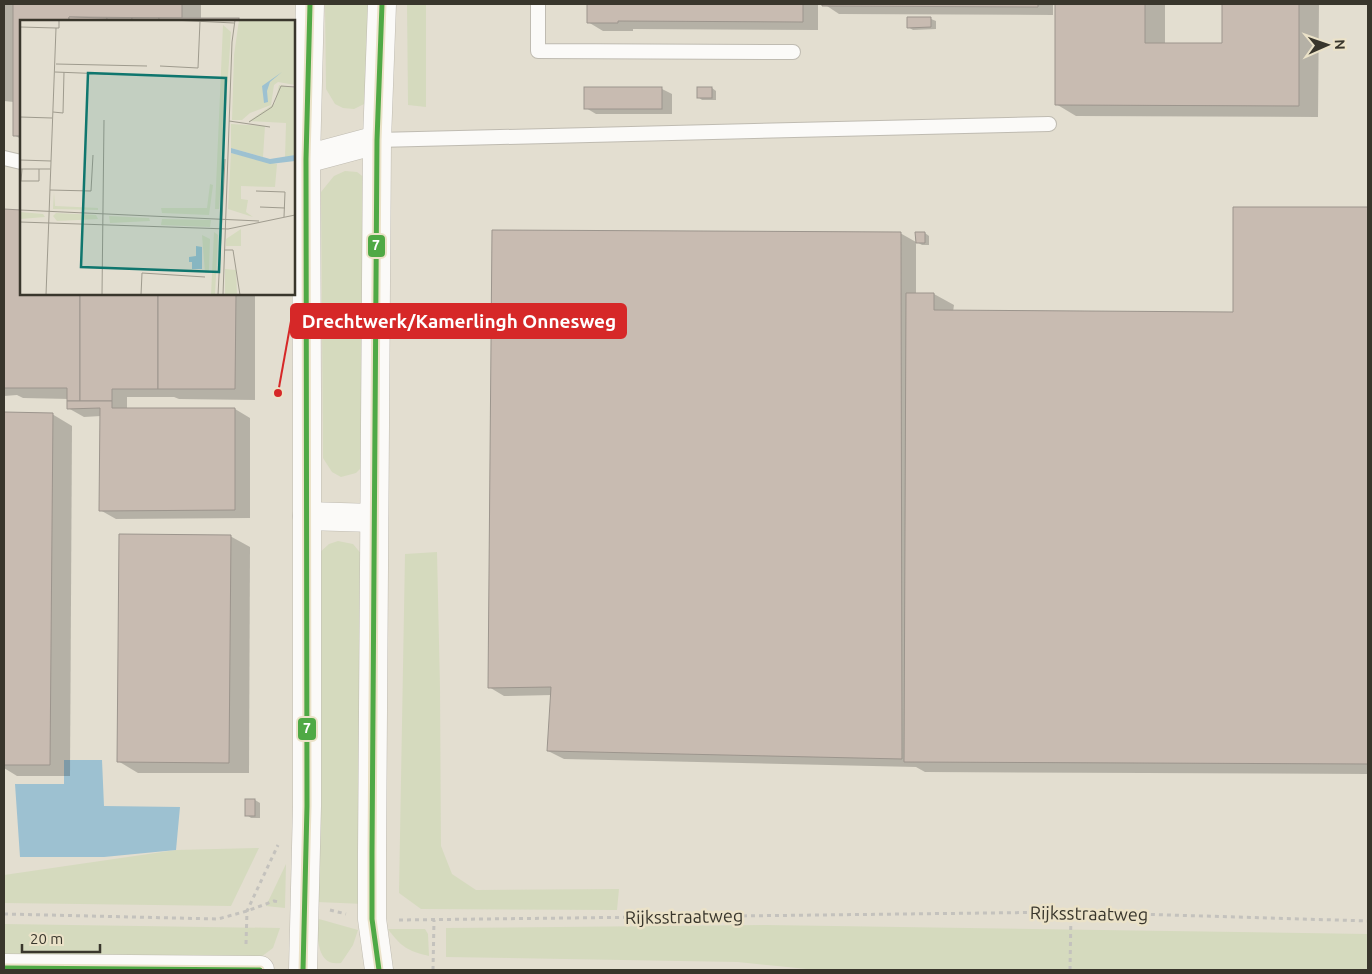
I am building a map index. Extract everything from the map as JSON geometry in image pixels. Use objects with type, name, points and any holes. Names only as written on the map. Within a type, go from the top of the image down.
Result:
[{"type":"street","points":[[303,970],[306,806],[307,516],[300,159],[310,4]]},
{"type":"street","points":[[379,970],[372,919],[377,140],[382,4]]},
{"type":"street","points":[[300,159],[377,140]]},
{"type":"street","points":[[307,516],[374,518]]},
{"type":"street","points":[[4,968],[260,970]]},
{"type":"lane","points":[[538,4],[538,51],[793,52]]},
{"type":"lane","points":[[377,140],[1049,124]]},
{"type":"lane","points":[[4,158],[20,162]]},
{"type":"path","points":[[246,970],[247,912],[280,840]]},
{"type":"path","name":"Rijksstraatweg","points":[[4,914],[218,919],[247,912],[274,901],[372,919],[434,920],[1071,912],[1368,921]]},
{"type":"path","points":[[1070,970],[1071,912]]},
{"type":"path","points":[[433,970],[434,920]]},
{"type":"green space","points":[[325,4],[375,4],[366,103],[354,109],[343,108],[335,104],[326,89]]},
{"type":"green space","points":[[407,4],[426,4],[426,107],[408,105]]},
{"type":"green space","points":[[345,171],[357,172],[370,182],[363,466],[356,473],[341,477],[332,472],[323,458],[321,192],[334,176]]},
{"type":"green space","points":[[338,541],[353,544],[363,556],[364,904],[317,902],[316,556],[329,544]]},
{"type":"green space","points":[[437,552],[441,846],[452,874],[476,890],[619,889],[617,910],[421,909],[399,893],[405,554]]},
{"type":"green space","points":[[259,848],[231,906],[4,903],[4,875],[176,850]]},
{"type":"green space","points":[[286,864],[285,908],[266,906]]},
{"type":"green space","points":[[317,920],[358,930],[353,945],[341,963],[333,963],[323,956],[318,942]]},
{"type":"green space","points":[[4,924],[280,928],[273,948],[261,957],[4,955]]},
{"type":"green space","points":[[766,925],[1368,934],[1368,970],[817,970],[738,962],[446,957],[446,928]]},
{"type":"green space","points":[[388,929],[425,929],[428,934],[429,956],[406,947]]},
{"type":"water","points":[[64,760],[102,760],[104,806],[180,807],[176,850],[104,857],[20,857],[15,784],[64,784]]},
{"type":"building","points":[[13,4],[182,4],[182,18],[69,17],[69,20],[20,20],[20,136],[13,136]]},
{"type":"building","points":[[587,4],[803,4],[803,22],[618,21],[618,23],[587,23]]},
{"type":"building","points":[[822,4],[1038,4],[1038,7],[822,6]]},
{"type":"building","points":[[1055,4],[1145,4],[1145,43],[1222,43],[1222,4],[1299,4],[1299,106],[1055,105]]},
{"type":"building","points":[[69,17],[107,18],[107,20],[69,20]]},
{"type":"building","points":[[907,17],[931,17],[931,27],[907,28]]},
{"type":"building","points":[[107,18],[132,18],[132,20],[107,20]]},
{"type":"building","points":[[132,18],[159,18],[159,20],[132,20]]},
{"type":"building","points":[[159,18],[239,18],[239,20],[159,20]]},
{"type":"building","points":[[584,87],[662,87],[662,109],[584,109]]},
{"type":"building","points":[[697,87],[712,87],[712,98],[697,98]]},
{"type":"building","points":[[1233,207],[1368,207],[1368,764],[904,762],[906,293],[934,293],[934,310],[1233,312]]},
{"type":"building","points":[[4,209],[20,210],[20,295],[80,295],[80,401],[67,401],[67,388],[4,388]]},
{"type":"building","points":[[492,230],[901,232],[902,759],[547,751],[551,687],[488,688]]},
{"type":"building","points":[[915,232],[925,232],[925,243],[916,243]]},
{"type":"building","points":[[80,295],[158,295],[158,389],[112,389],[112,401],[80,401]]},
{"type":"building","points":[[158,295],[236,295],[235,389],[158,389]]},
{"type":"building","points":[[67,401],[112,401],[112,408],[235,408],[235,510],[99,511],[100,408],[67,409]]},
{"type":"building","points":[[4,412],[53,413],[50,765],[4,765]]},
{"type":"building","points":[[119,534],[231,535],[229,763],[117,762]]},
{"type":"building","points":[[245,799],[255,799],[255,816],[245,816]]},
{"type":"transit line","name":"7","points":[[303,970],[307,806],[306,159],[310,4]]},
{"type":"transit line","name":"7","points":[[379,970],[372,919],[372,853],[377,140],[382,4]]},
{"type":"transit line","name":"7","points":[[4,968],[260,970]]},
{"type":"place","name":"Drechtwerk/Kamerlingh Onnesweg","points":[[278,393]]}]
